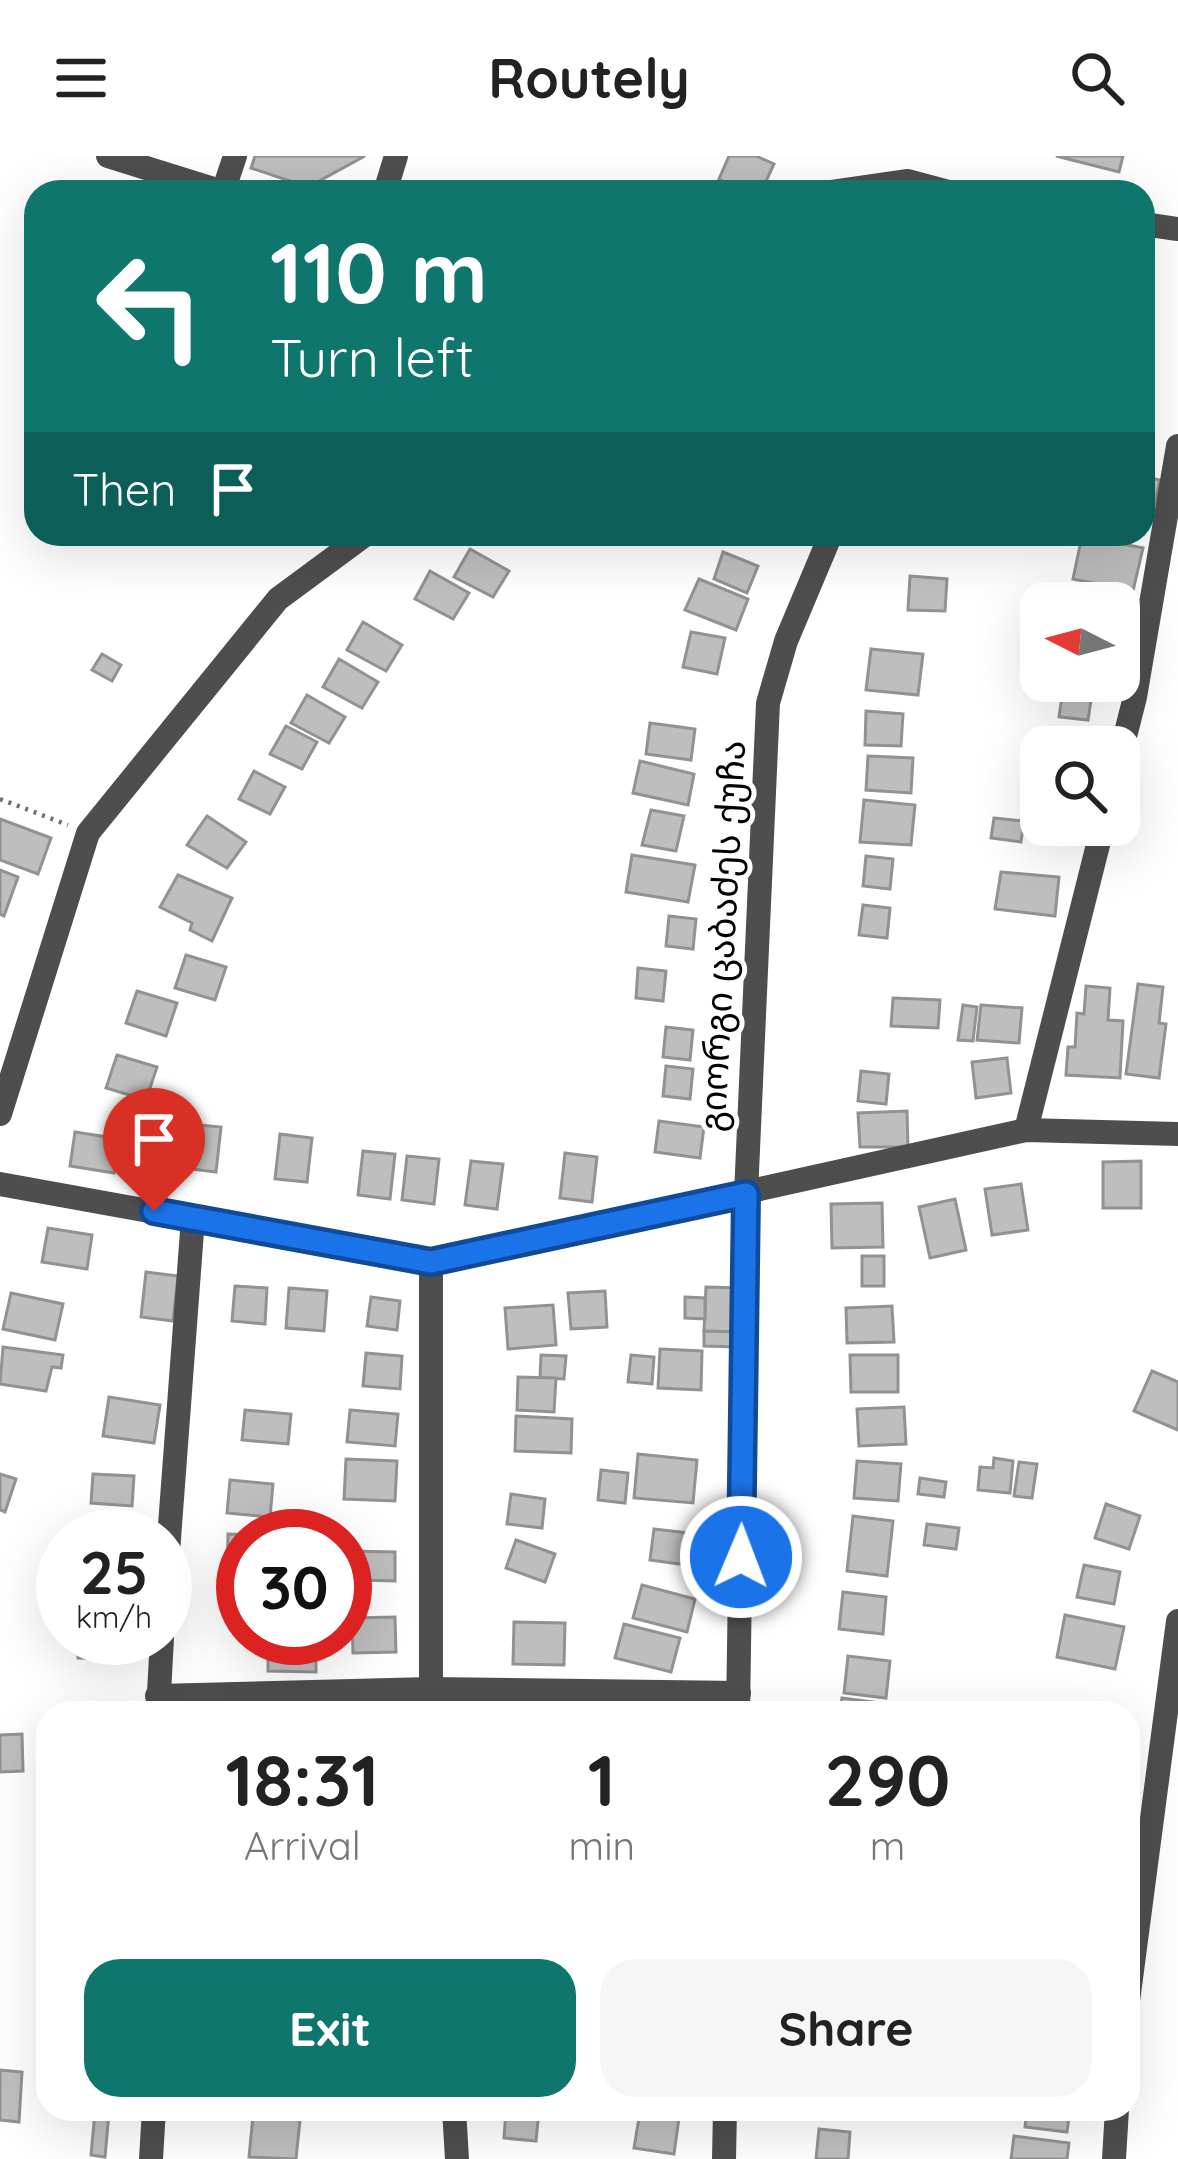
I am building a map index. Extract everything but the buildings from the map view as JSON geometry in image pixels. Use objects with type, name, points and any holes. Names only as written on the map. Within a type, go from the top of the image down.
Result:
[{"type":"street","points":[[109,156],[185,180]]},
{"type":"street","points":[[1128,726],[1178,446]]},
{"type":"street","points":[[0,1114],[88,832],[278,599],[350,546]]},
{"type":"street","name":"გიორგი ცაბაძეს ქუჩა","points":[[738,1701],[746,1194],[768,703],[786,641],[826,546]]},
{"type":"street","points":[[1026,1130],[1098,846]]},
{"type":"street","points":[[0,1184],[431,1262],[1026,1130],[1178,1134]]},
{"type":"street","points":[[171,1509],[193,1218]]},
{"type":"street","points":[[431,1262],[431,1701]]},
{"type":"street","points":[[1140,1910],[1178,1621]]},
{"type":"street","points":[[157,1701],[159,1665]]},
{"type":"street","points":[[151,2159],[153,2121]]},
{"type":"street","points":[[455,2121],[457,2159]]},
{"type":"street","points":[[724,2159],[725,2121]]},
{"type":"street","points":[[1114,2159],[1117,2121]]},
{"type":"path","points":[[0,799],[88,832]]},
{"type":"route","points":[[154,1211],[431,1262],[746,1194],[741,1557]]}]
